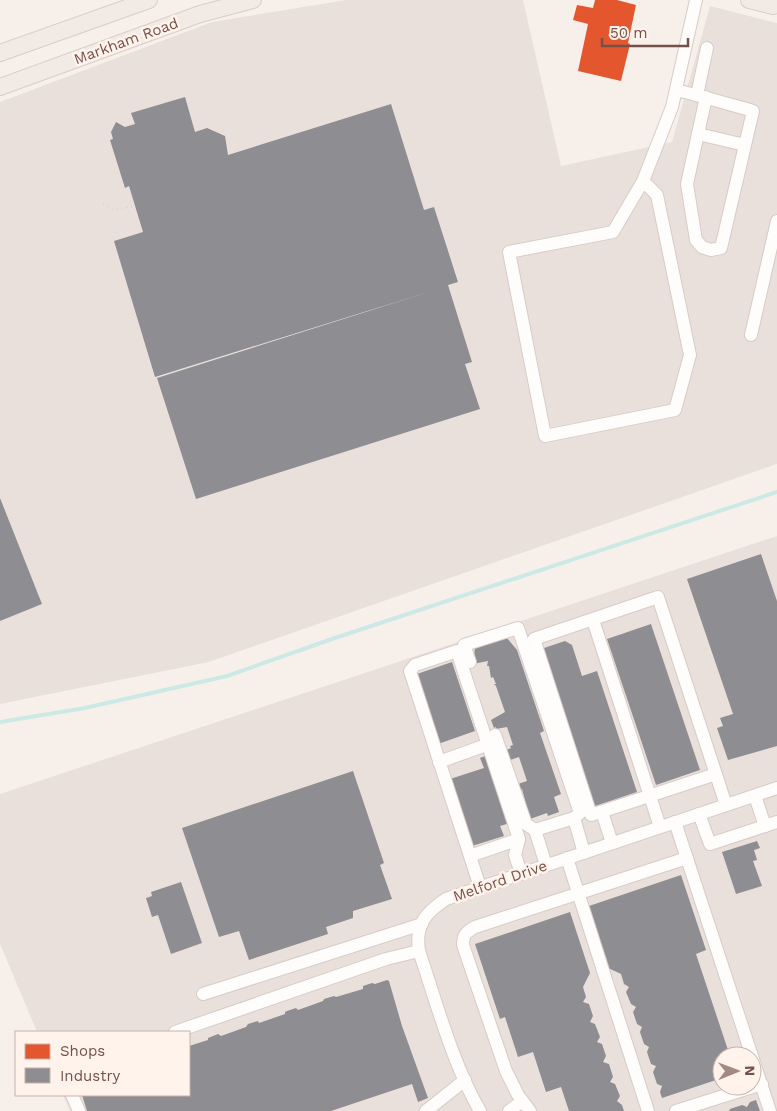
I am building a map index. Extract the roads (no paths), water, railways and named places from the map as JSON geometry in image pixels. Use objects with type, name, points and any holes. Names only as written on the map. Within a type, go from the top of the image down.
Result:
[{"type":"main road","name":"Markham Road","points":[[0,53],[149,0]]},
{"type":"main road","name":"Markham Road","points":[[0,87],[200,14],[253,0]]},
{"type":"main road","points":[[749,0],[773,6],[777,5]]},
{"type":"street","points":[[642,181],[657,195],[690,355],[675,410],[545,436],[509,252],[613,232],[642,181],[672,107],[696,0]]},
{"type":"street","points":[[676,90],[701,96],[753,111],[721,248],[711,250],[702,247],[696,240],[687,184],[698,134],[701,96],[707,48]]},
{"type":"street","points":[[698,134],[745,145]]},
{"type":"street","points":[[751,335],[777,221]]},
{"type":"street","points":[[716,774],[591,815],[534,639],[658,597],[716,774],[726,805]]},
{"type":"street","points":[[593,620],[660,827]]},
{"type":"street","points":[[535,830],[574,818],[580,813],[518,628],[464,645],[526,824],[535,830],[546,865]]},
{"type":"street","points":[[480,887],[410,671],[415,665],[457,651],[519,839],[515,855],[520,874]]},
{"type":"street","points":[[439,762],[489,744]]},
{"type":"street","name":"Melford Drive","points":[[422,924],[428,913],[446,899],[777,788]]},
{"type":"street","points":[[699,814],[710,844],[771,824],[755,796]]},
{"type":"street","points":[[602,812],[612,843]]},
{"type":"street","points":[[574,818],[584,853]]},
{"type":"street","points":[[675,822],[749,1046]]},
{"type":"street","points":[[470,856],[519,839]]},
{"type":"street","points":[[567,858],[648,1111]]},
{"type":"street","points":[[509,1111],[526,1106],[506,1071],[463,937],[475,927],[686,858]]},
{"type":"street","points":[[422,924],[417,939],[419,951],[465,1080],[480,1111]]},
{"type":"street","points":[[203,994],[422,924]]},
{"type":"street","points":[[179,1031],[386,959],[419,951]]},
{"type":"street","points":[[426,1111],[465,1080]]},
{"type":"street","points":[[762,1084],[770,1111]]},
{"type":"street","points":[[72,1096],[79,1111]]},
{"type":"street","points":[[676,1111],[724,1096]]},
{"type":"waterway","points":[[0,722],[85,708],[227,676],[332,639],[777,492]]}]
